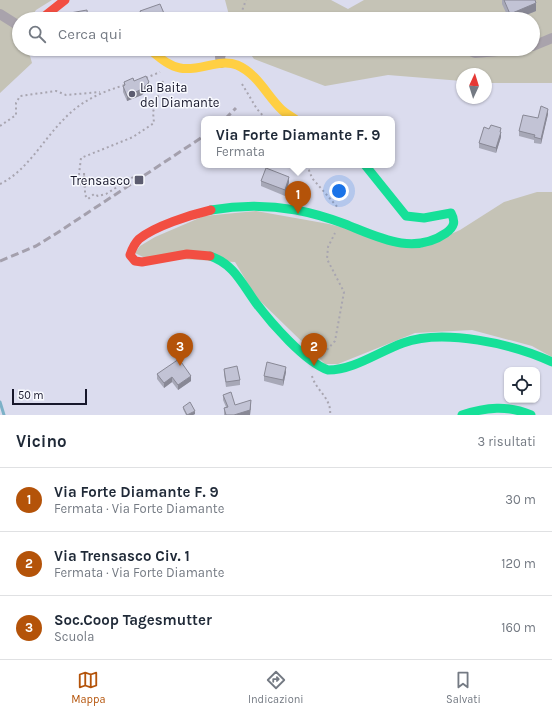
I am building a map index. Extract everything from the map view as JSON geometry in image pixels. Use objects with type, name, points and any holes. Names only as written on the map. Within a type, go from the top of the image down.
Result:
[{"type":"main road","points":[[50,12],[65,0]]},
{"type":"main road","points":[[158,56],[168,63],[191,69],[221,63],[236,65],[247,70],[259,81],[283,111],[290,116]]},
{"type":"main road","points":[[367,168],[406,216],[416,219],[426,219],[451,213],[455,217],[455,224],[452,230],[430,240],[412,245],[394,243],[340,222],[300,211],[255,204],[215,208],[167,225],[141,237],[133,244],[130,255],[134,261],[142,262],[192,254],[212,256],[225,263],[238,273],[263,313],[318,366],[332,371],[341,370],[404,342],[417,338],[432,337],[452,337],[493,343],[523,351],[552,362]]},
{"type":"main road","points":[[462,415],[493,407],[516,409],[531,415]]},
{"type":"street","points":[[0,14],[12,22]]},
{"type":"street","points":[[540,43],[552,38]]},
{"type":"street","points":[[221,56],[221,63]]},
{"type":"path","points":[[242,12],[246,0]]},
{"type":"path","points":[[144,78],[162,71],[168,63]]},
{"type":"path","points":[[239,79],[257,109],[263,116]]},
{"type":"path","points":[[133,177],[106,194],[98,196],[94,194],[88,199],[85,195],[85,187],[79,183],[86,174],[79,174],[81,158],[133,137],[154,123],[153,112],[163,81]]},
{"type":"path","points":[[0,184],[9,179],[42,146],[64,119],[87,99],[102,92],[130,83]]},
{"type":"path","points":[[0,126],[16,115],[16,103],[20,96],[56,91],[66,95],[102,92]]},
{"type":"path","points":[[308,168],[312,178],[341,210],[342,214],[340,222]]},
{"type":"path","points":[[299,349],[306,344],[325,352],[335,340],[344,292],[327,259],[328,246],[335,234],[328,226],[330,220]]},
{"type":"path","points":[[311,371],[315,385],[326,397],[331,407],[330,415]]},
{"type":"shaded area","points":[[0,0],[52,0],[35,12],[12,12],[12,56],[30,56],[32,63],[0,93]]},
{"type":"shaded area","points":[[225,0],[331,0],[348,9],[364,0],[552,0],[552,83],[492,83],[492,68],[456,68],[456,81],[388,75],[325,86],[254,59],[252,56],[540,56],[540,12],[228,12]]},
{"type":"shaded area","points":[[537,192],[552,192],[552,357],[532,346],[472,330],[415,333],[338,364],[325,364],[256,297],[235,262],[143,257],[135,253],[140,246],[155,237],[204,216],[256,211],[329,224],[420,248],[460,230],[504,202]]},
{"type":"building","points":[[504,0],[535,0],[536,3],[515,12],[509,12]]},
{"type":"building","points":[[160,4],[163,12],[140,12]]},
{"type":"building","points":[[87,10],[87,12],[76,12]]},
{"type":"building","points":[[146,76],[149,82],[142,89],[127,96],[123,86],[125,85],[124,82],[133,78],[134,81]]},
{"type":"building","points":[[541,106],[548,109],[541,139],[534,137],[535,135],[519,131],[523,115],[538,118]]},
{"type":"building","points":[[491,125],[501,128],[496,148],[479,143],[484,127],[489,129]]},
{"type":"building","points":[[266,168],[289,177],[285,190],[261,181]]},
{"type":"building","points":[[179,359],[191,376],[178,385],[172,377],[164,383],[157,374]]},
{"type":"building","points":[[267,362],[286,367],[283,380],[264,376]]},
{"type":"building","points":[[237,366],[240,380],[226,382],[224,369]]},
{"type":"building","points":[[231,392],[235,405],[251,400],[250,410],[234,415],[226,415],[224,408],[228,407],[223,395]]},
{"type":"building","points":[[190,402],[195,411],[187,415],[183,407]]},
{"type":"waterway","points":[[0,402],[4,415]]},
{"type":"railway","points":[[228,116],[236,108]]},
{"type":"railway","points":[[0,261],[36,246],[201,138]]},
{"type":"traffic: fast","points":[[211,210],[254,206],[296,210],[333,220],[383,239],[408,244],[434,240],[451,229],[454,222],[451,213],[424,218],[406,216],[367,168]]},
{"type":"traffic: fast","points":[[210,256],[225,264],[237,275],[262,311],[299,351],[319,366],[328,370],[357,364],[403,343],[419,339],[438,337],[478,340],[499,344],[536,355],[552,362]]},
{"type":"traffic: fast","points":[[462,415],[480,410],[497,408],[505,408],[531,415]]},
{"type":"traffic: slow","points":[[158,56],[176,67],[187,69],[223,63],[237,65],[251,74],[282,110],[290,116]]},
{"type":"traffic: jam","points":[[50,12],[65,0]]},
{"type":"traffic: jam","points":[[210,256],[187,254],[142,262],[135,261],[130,255],[139,239],[146,234],[173,222],[211,210]]},
{"type":"place","name":"La Baita del Diamante","points":[[132,94]]},
{"type":"place","name":"Trensasco","points":[[139,180]]},
{"type":"place","name":"Via Forte Diamante F. 9","points":[[298,214]]},
{"type":"place","name":"Soc.Coop Tagesmutter","points":[[180,366]]},
{"type":"place","name":"Via Trensasco Civ. 1","points":[[314,366]]}]
